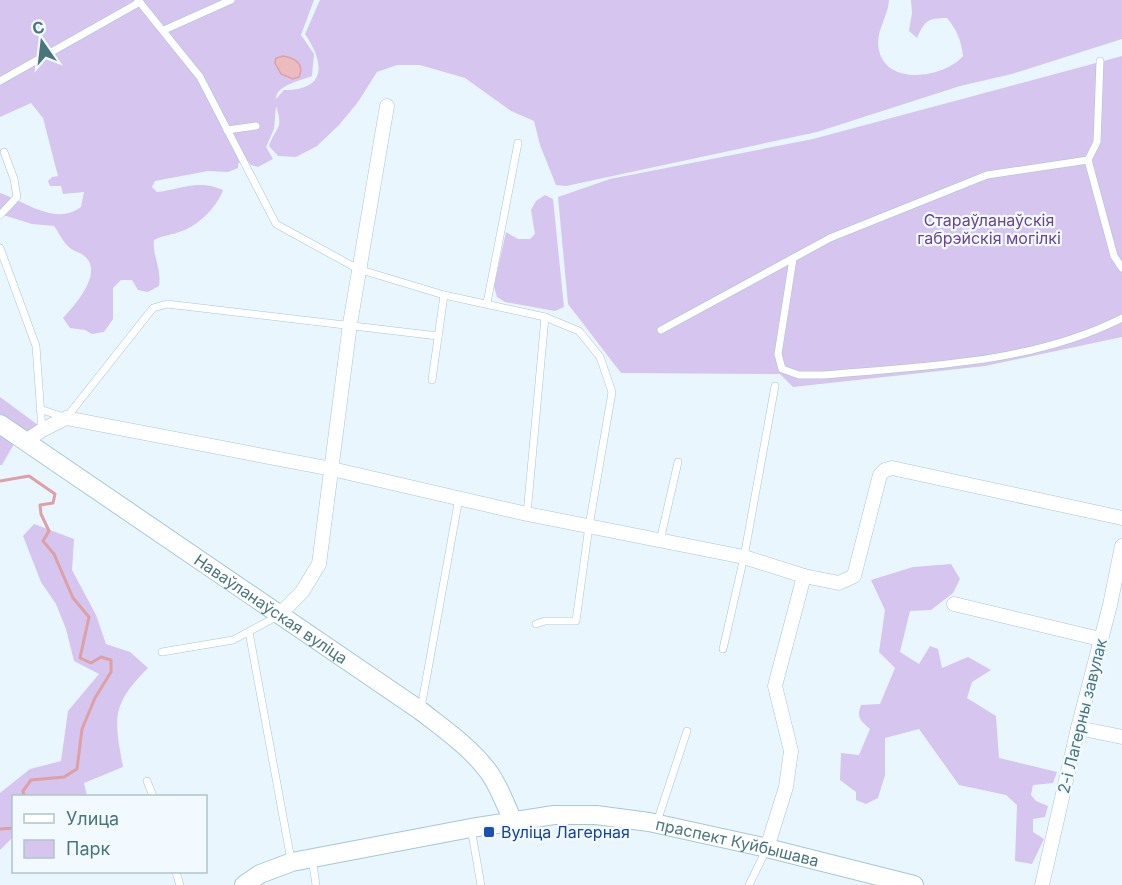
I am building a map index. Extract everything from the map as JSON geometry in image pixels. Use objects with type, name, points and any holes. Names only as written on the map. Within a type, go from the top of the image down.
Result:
[{"type":"street","points":[[280,614],[302,592],[319,564],[358,269],[387,106]]},
{"type":"street","points":[[26,441],[66,418],[332,469],[526,514],[744,557],[804,576],[839,583],[854,576],[880,475],[892,468],[1122,518]]},
{"type":"street","name":"Наваўланаўская вуліца","points":[[0,424],[421,711],[473,754],[488,772],[504,799],[513,822]]},
{"type":"street","name":"2-і Лагерны завулак","points":[[1042,885],[1100,639],[1116,606],[1122,546]]},
{"type":"street","points":[[767,848],[786,787],[791,751],[775,686],[804,576]]},
{"type":"street","points":[[954,604],[1100,639]]},
{"type":"street","points":[[1078,728],[1122,737]]},
{"type":"street","name":"праспект Куйбышава","points":[[244,885],[260,874],[292,862],[471,828],[554,815],[596,814],[657,824],[767,848],[914,885]]},
{"type":"lane","points":[[164,30],[231,0]]},
{"type":"lane","points":[[0,81],[139,1],[200,77],[276,225],[358,269],[444,295],[545,317],[579,331],[600,357],[612,392],[589,526],[576,621],[546,621],[536,624]]},
{"type":"lane","points":[[1100,62],[1097,142],[1088,160],[1113,256],[1122,268]]},
{"type":"lane","points":[[227,130],[256,126]]},
{"type":"lane","points":[[487,303],[518,142]]},
{"type":"lane","points":[[0,215],[17,197],[14,179],[4,152]]},
{"type":"lane","points":[[661,330],[830,238],[987,175],[1088,160]]},
{"type":"lane","points":[[0,248],[36,346],[42,430]]},
{"type":"lane","points":[[793,259],[778,354],[782,369],[799,375],[823,375],[1003,357],[1094,332],[1122,318]]},
{"type":"lane","points":[[432,380],[444,295]]},
{"type":"lane","points":[[40,410],[66,418],[153,308],[167,304],[438,336]]},
{"type":"lane","points":[[526,514],[545,317]]},
{"type":"lane","points":[[723,649],[744,557],[775,386]]},
{"type":"lane","points":[[660,541],[678,462]]},
{"type":"lane","points":[[421,711],[459,498]]},
{"type":"lane","points":[[162,652],[233,640],[280,614]]},
{"type":"lane","points":[[249,632],[292,862]]},
{"type":"lane","points":[[657,824],[687,731]]},
{"type":"lane","points":[[147,781],[153,795]]},
{"type":"lane","points":[[471,828],[481,885]]},
{"type":"lane","points":[[749,885],[767,848]]},
{"type":"lane","points":[[312,858],[316,885]]},
{"type":"green space","points":[[0,0],[314,0],[301,35],[314,54],[312,76],[284,87],[277,94],[276,99],[284,90],[298,89],[315,80],[318,64],[316,55],[305,34],[320,0],[889,0],[878,39],[880,54],[886,64],[895,71],[919,75],[944,69],[963,56],[958,36],[947,18],[928,22],[917,38],[909,31],[912,13],[911,0],[1122,0],[1122,39],[1012,74],[960,86],[817,132],[566,186],[556,185],[540,145],[534,121],[511,111],[465,78],[420,65],[397,65],[377,72],[358,102],[339,125],[317,146],[296,157],[278,156],[269,146],[279,124],[276,106],[274,129],[266,147],[273,159],[258,167],[251,165],[248,161],[238,163],[238,168],[228,172],[208,171],[155,181],[152,187],[157,192],[198,185],[223,190],[212,209],[201,220],[182,231],[154,240],[159,286],[148,292],[138,290],[132,280],[121,280],[113,288],[113,319],[104,332],[92,334],[85,330],[70,328],[63,318],[79,299],[88,283],[91,267],[88,260],[66,244],[54,226],[32,224],[0,214],[0,193],[41,210],[61,214],[81,207],[84,192],[63,194],[61,186],[50,186],[48,181],[58,176],[43,118],[31,103],[0,117]]},
{"type":"green space","name":"Стараўланаўскія габрэйскія могілкі","points":[[1122,56],[1122,337],[985,366],[793,387],[780,374],[621,373],[568,304],[558,197],[610,179],[813,139]]},
{"type":"green space","points":[[545,195],[553,199],[564,307],[555,311],[505,302],[497,297],[494,286],[506,232],[518,239],[530,239],[535,234],[531,210],[536,201]]},
{"type":"green space","points":[[0,397],[38,425],[24,437],[0,419]]},
{"type":"green space","points":[[0,433],[14,444],[2,465],[0,465]]},
{"type":"green space","points":[[34,524],[74,539],[72,570],[96,615],[106,644],[130,652],[148,668],[127,692],[118,713],[118,736],[123,767],[84,783],[87,795],[12,795],[12,838],[0,850],[0,793],[30,769],[61,761],[68,711],[99,674],[74,661],[66,629],[56,604],[41,582],[23,536]]},
{"type":"green space","points":[[951,564],[960,579],[953,593],[931,610],[910,611],[900,652],[919,664],[930,646],[938,649],[942,668],[968,657],[991,670],[972,682],[967,698],[996,716],[999,758],[1057,772],[1053,783],[1033,785],[1031,795],[1036,801],[1048,806],[1045,817],[1033,819],[1033,832],[1044,839],[1032,864],[1015,861],[1017,805],[1006,795],[959,785],[919,729],[885,738],[885,775],[878,798],[866,804],[856,800],[856,792],[840,780],[841,753],[859,755],[870,729],[860,719],[861,705],[880,704],[895,668],[879,652],[885,610],[871,580],[913,567]]},
{"type":"shaded area","points":[[283,56],[298,62],[301,69],[299,77],[293,79],[281,74],[275,63],[276,58]]},
{"type":"waterway","points":[[0,481],[29,476],[55,494],[53,503],[40,505],[41,514],[49,531],[43,541],[54,554],[73,598],[89,617],[80,658],[91,663],[101,657],[111,660],[111,672],[95,698],[82,729],[77,769],[64,777],[31,780],[23,791],[24,795]]},
{"type":"waterway","points":[[0,829],[12,828]]},
{"type":"place","name":"Вуліца Лагерная","points":[[489,832]]}]
